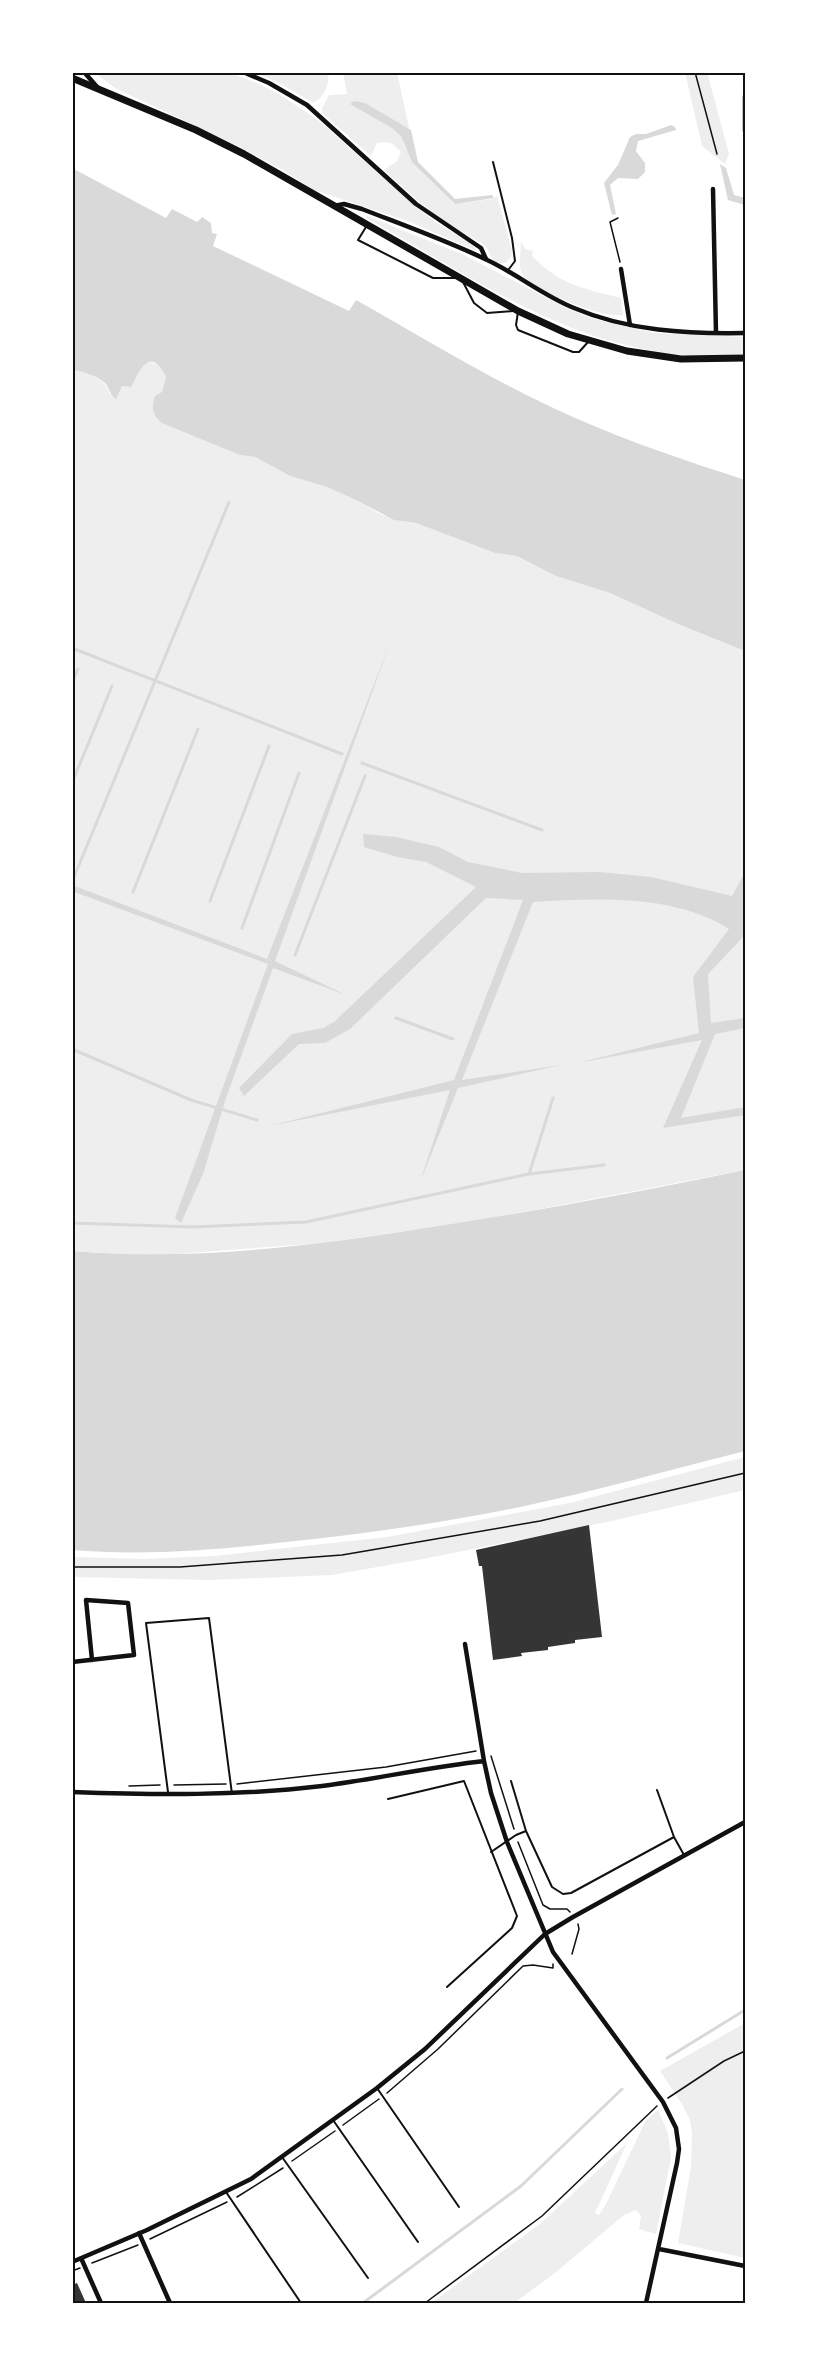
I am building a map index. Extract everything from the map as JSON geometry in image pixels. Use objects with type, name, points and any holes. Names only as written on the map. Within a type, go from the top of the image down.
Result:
[{"type":"main road","points":[[72,78],[196,130],[276,172],[518,311],[568,334],[627,351],[681,358],[745,358]]},
{"type":"street","points":[[84,72],[99,90]]},
{"type":"street","points":[[243,72],[269,83],[307,105],[416,204],[481,248],[486,259]]},
{"type":"street","points":[[745,96],[745,131]]},
{"type":"street","points":[[713,189],[716,333]]},
{"type":"street","points":[[334,206],[344,204],[362,209],[486,259],[574,308],[630,325],[676,332],[745,333]]},
{"type":"street","points":[[621,269],[630,325]]},
{"type":"street","points":[[72,1662],[92,1660],[134,1655],[128,1603],[86,1600],[92,1660]]},
{"type":"street","points":[[465,1644],[491,1793],[507,1842],[545,1934],[553,1952],[663,2102],[674,2121],[679,2149],[646,2303]]},
{"type":"street","points":[[72,1792],[232,1794],[322,1786],[484,1761]]},
{"type":"street","points":[[72,2262],[139,2233],[251,2179],[377,2088],[425,2049],[545,1934],[745,1822]]},
{"type":"street","points":[[139,2233],[170,2303]]},
{"type":"street","points":[[659,2249],[745,2266]]},
{"type":"street","points":[[81,2258],[100,2303]]},
{"type":"lane","points":[[493,162],[512,238],[515,261],[508,272]]},
{"type":"lane","points":[[368,225],[358,240],[433,278],[461,278],[474,303],[486,313],[518,311],[516,325],[518,330],[573,352],[579,352],[589,341]]},
{"type":"lane","points":[[168,1795],[146,1623],[210,1618],[232,1794]]},
{"type":"lane","points":[[511,1780],[526,1831],[552,1887],[563,1894],[571,1893],[674,1837]]},
{"type":"lane","points":[[388,1798],[464,1781],[517,1916],[512,1928],[447,1987]]},
{"type":"lane","points":[[657,1790],[674,1837],[685,1856]]},
{"type":"lane","points":[[491,1852],[526,1831]]},
{"type":"lane","points":[[377,2088],[459,2207]]},
{"type":"lane","points":[[333,2120],[418,2242]]},
{"type":"lane","points":[[282,2157],[368,2278]]},
{"type":"lane","points":[[226,2192],[301,2303]]},
{"type":"path","points":[[695,72],[717,154]]},
{"type":"path","points":[[618,218],[610,222],[621,269]]},
{"type":"path","points":[[72,1567],[180,1567],[342,1555],[540,1521],[745,1473]]},
{"type":"path","points":[[126,1786],[231,1784],[386,1767],[489,1750],[516,1835],[543,1905],[550,1909],[567,1909],[579,1929],[572,1954]]},
{"type":"path","points":[[673,2094],[724,2061],[745,2051]]},
{"type":"path","points":[[425,2303],[542,2216],[663,2102]]},
{"type":"shaded area","points":[[94,72],[228,72],[259,84],[279,94],[318,120],[414,205],[435,222],[472,244],[477,251],[405,220],[314,190],[283,170],[236,145],[115,88]]},
{"type":"shaded area","points":[[254,72],[316,72],[323,76],[324,72],[328,72],[328,81],[323,94],[313,103],[281,84]]},
{"type":"shaded area","points":[[343,72],[397,72],[409,128],[392,128],[401,136],[406,149],[454,204],[493,199],[497,196],[512,250],[511,257],[505,263],[496,262],[483,244],[441,219],[384,170],[397,161],[401,152],[396,146],[388,142],[377,143],[371,156],[323,114],[322,108],[329,95],[347,94]]},
{"type":"shaded area","points":[[685,72],[707,72],[729,154],[725,164],[702,146]]},
{"type":"shaded area","points":[[354,101],[365,103],[411,130],[418,162],[455,199],[492,195],[494,198],[455,204],[412,162],[401,136],[392,128],[350,104]]},
{"type":"shaded area","points":[[671,125],[676,130],[638,141],[636,151],[645,163],[645,172],[638,179],[618,178],[610,185],[616,214],[612,215],[604,183],[618,165],[630,137]]},
{"type":"shaded area","points":[[720,164],[726,168],[734,195],[745,198],[745,205],[728,200]]},
{"type":"shaded area","points":[[72,168],[166,218],[172,209],[197,222],[202,217],[211,223],[212,233],[217,234],[213,246],[349,311],[356,300],[463,361],[545,404],[637,443],[745,480],[745,651],[610,593],[556,576],[517,556],[495,553],[416,523],[394,520],[327,487],[290,476],[255,457],[240,455],[162,423],[154,414],[153,404],[155,396],[162,392],[166,377],[155,363],[146,363],[131,387],[122,386],[116,399],[101,380],[72,369]]},
{"type":"shaded area","points":[[367,216],[464,255],[568,309],[597,320],[654,333],[745,337],[745,354],[677,354],[627,345],[587,333],[511,300],[366,218]]},
{"type":"shaded area","points":[[521,241],[525,249],[533,251],[532,256],[563,280],[621,298],[623,315],[601,313],[586,308],[528,281],[521,271]]},
{"type":"shaded area","points":[[146,362],[156,364],[160,368],[166,377],[162,392],[205,440],[240,455],[255,457],[290,476],[327,487],[382,515],[416,523],[495,553],[517,556],[556,576],[610,593],[745,651],[745,1170],[482,1220],[322,1243],[176,1254],[140,1255],[72,1251],[72,369],[90,374],[100,380],[110,395]]},
{"type":"shaded area","points":[[390,643],[275,961],[346,995],[273,968],[225,1101],[203,1174],[181,1223],[175,1218],[268,964],[72,891],[72,885],[267,959]]},
{"type":"shaded area","points":[[363,834],[396,837],[439,847],[468,862],[522,873],[599,872],[651,877],[732,896],[745,872],[745,935],[708,974],[711,1023],[745,1018],[745,1028],[715,1034],[681,1118],[745,1107],[745,1115],[663,1128],[702,1040],[577,1063],[699,1033],[693,977],[729,929],[685,909],[660,904],[582,900],[533,902],[462,1080],[561,1065],[458,1088],[420,1182],[450,1090],[269,1126],[454,1080],[523,900],[486,898],[350,1029],[325,1043],[299,1044],[244,1096],[239,1088],[292,1034],[323,1028],[334,1022],[476,887],[426,862],[397,857],[364,847]]},
{"type":"shaded area","points":[[745,1170],[745,1451],[548,1501],[403,1528],[206,1550],[99,1552],[72,1550],[72,1251],[159,1254],[289,1247],[460,1223]]},
{"type":"shaded area","points":[[745,1457],[745,1490],[612,1521],[423,1559],[332,1575],[210,1580],[72,1577],[72,1557],[144,1559],[214,1556],[387,1537],[570,1503]]},
{"type":"shaded area","points":[[745,2023],[745,2258],[678,2243],[691,2167],[692,2133],[690,2120],[682,2104],[660,2071]]},
{"type":"shaded area","points":[[658,2110],[668,2133],[671,2158],[656,2234],[639,2229],[641,2216],[636,2210],[624,2215],[555,2273],[514,2303],[431,2303],[540,2224],[627,2143],[595,2213],[599,2215],[646,2120]]},
{"type":"building","points":[[589,1525],[602,1637],[575,1640],[575,1643],[548,1647],[548,1650],[521,1653],[522,1656],[493,1660],[482,1566],[479,1566],[476,1550]]},
{"type":"building","points":[[77,2283],[86,2303],[72,2303],[72,2285]]},
{"type":"waterway","points":[[72,882],[229,502]]},
{"type":"waterway","points":[[72,648],[342,754]]},
{"type":"waterway","points":[[72,683],[78,669]]},
{"type":"waterway","points":[[72,783],[112,686]]},
{"type":"waterway","points":[[133,892],[198,729]]},
{"type":"waterway","points":[[210,901],[269,746]]},
{"type":"waterway","points":[[362,763],[542,830]]},
{"type":"waterway","points":[[242,928],[299,773]]},
{"type":"waterway","points":[[295,955],[365,776]]},
{"type":"waterway","points":[[396,1018],[453,1039]]},
{"type":"waterway","points":[[72,1049],[191,1100],[257,1120]]},
{"type":"waterway","points":[[529,1174],[553,1098]]},
{"type":"waterway","points":[[72,1223],[192,1227],[306,1222],[529,1174],[604,1165]]},
{"type":"waterway","points":[[667,2058],[745,2010]]},
{"type":"waterway","points":[[363,2303],[521,2186],[622,2089]]}]
